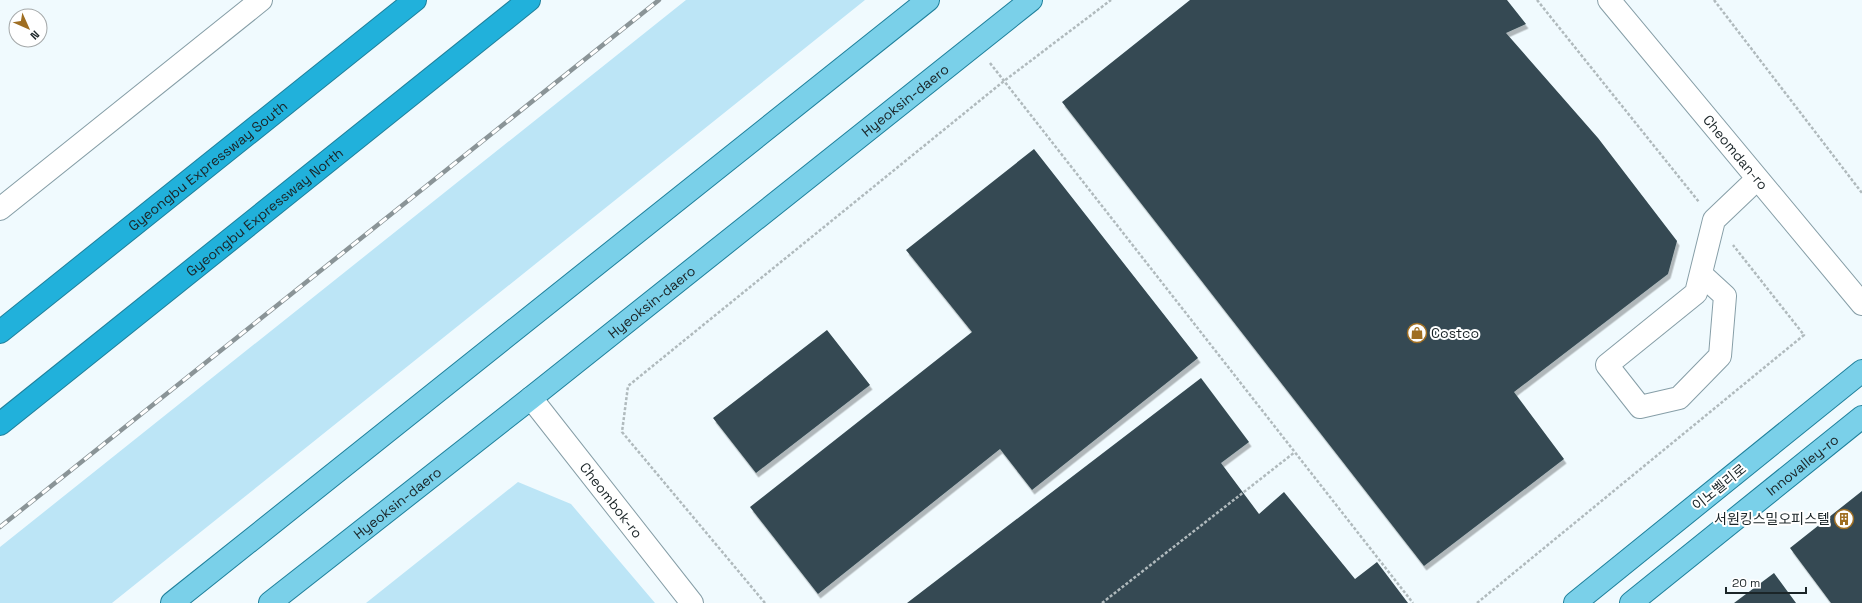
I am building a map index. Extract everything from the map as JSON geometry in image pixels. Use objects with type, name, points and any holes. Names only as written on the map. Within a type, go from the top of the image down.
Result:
[{"type":"highway","name":"Gyeongbu Expressway South","points":[[0,332],[415,0]]},
{"type":"highway","name":"Gyeongbu Expressway North","points":[[0,424],[530,0]]},
{"type":"main road","points":[[172,603],[928,0]]},
{"type":"main road","name":"Hyeoksin-daero","points":[[270,603],[531,398],[1031,0]]},
{"type":"main road","name":"이노벨리로","points":[[1575,603],[1862,372]]},
{"type":"main road","name":"Innovalley-ro","points":[[1631,603],[1862,417]]},
{"type":"street","points":[[0,209],[261,0]]},
{"type":"street","name":"Cheomdan-ro","points":[[1609,0],[1862,304]]},
{"type":"street","points":[[1701,274],[1726,296],[1720,356],[1679,398],[1640,407],[1607,365],[1696,293],[1714,220],[1757,179]]},
{"type":"street","name":"Cheombok-ro","points":[[531,398],[692,603]]},
{"type":"path","points":[[765,603],[622,432],[628,386],[1004,81],[1111,0]]},
{"type":"path","points":[[1477,603],[1804,335],[1714,220],[1537,0]]},
{"type":"path","points":[[1714,0],[1862,193]]},
{"type":"path","points":[[975,44],[1413,603]]},
{"type":"path","points":[[1102,603],[1295,452]]},
{"type":"shaded area","points":[[686,0],[865,0],[112,603],[0,603],[0,547]]},
{"type":"shaded area","points":[[518,482],[571,504],[655,603],[366,603]]},
{"type":"building","name":"Costco","points":[[1190,0],[1507,0],[1526,24],[1506,33],[1598,138],[1677,241],[1668,274],[1514,392],[1564,459],[1424,566],[1062,102]]},
{"type":"building","points":[[1034,149],[1198,358],[1032,490],[1000,449],[818,594],[750,507],[972,332],[906,250]]},
{"type":"building","points":[[827,330],[870,385],[756,473],[713,418]]},
{"type":"building","points":[[1201,378],[1249,442],[1221,463],[1259,514],[1284,492],[1355,579],[1377,562],[1408,603],[907,603]]},
{"type":"building","name":"서원킹스밀오피스텔","points":[[1862,491],[1862,603],[1831,603],[1790,548]]},
{"type":"building","points":[[1774,573],[1796,603],[1734,603]]},
{"type":"railway","points":[[0,527],[659,0]]},
{"type":"place","name":"Costco","points":[[1417,333]]},
{"type":"place","name":"서원킹스밀오피스텔","points":[[1844,519]]}]
